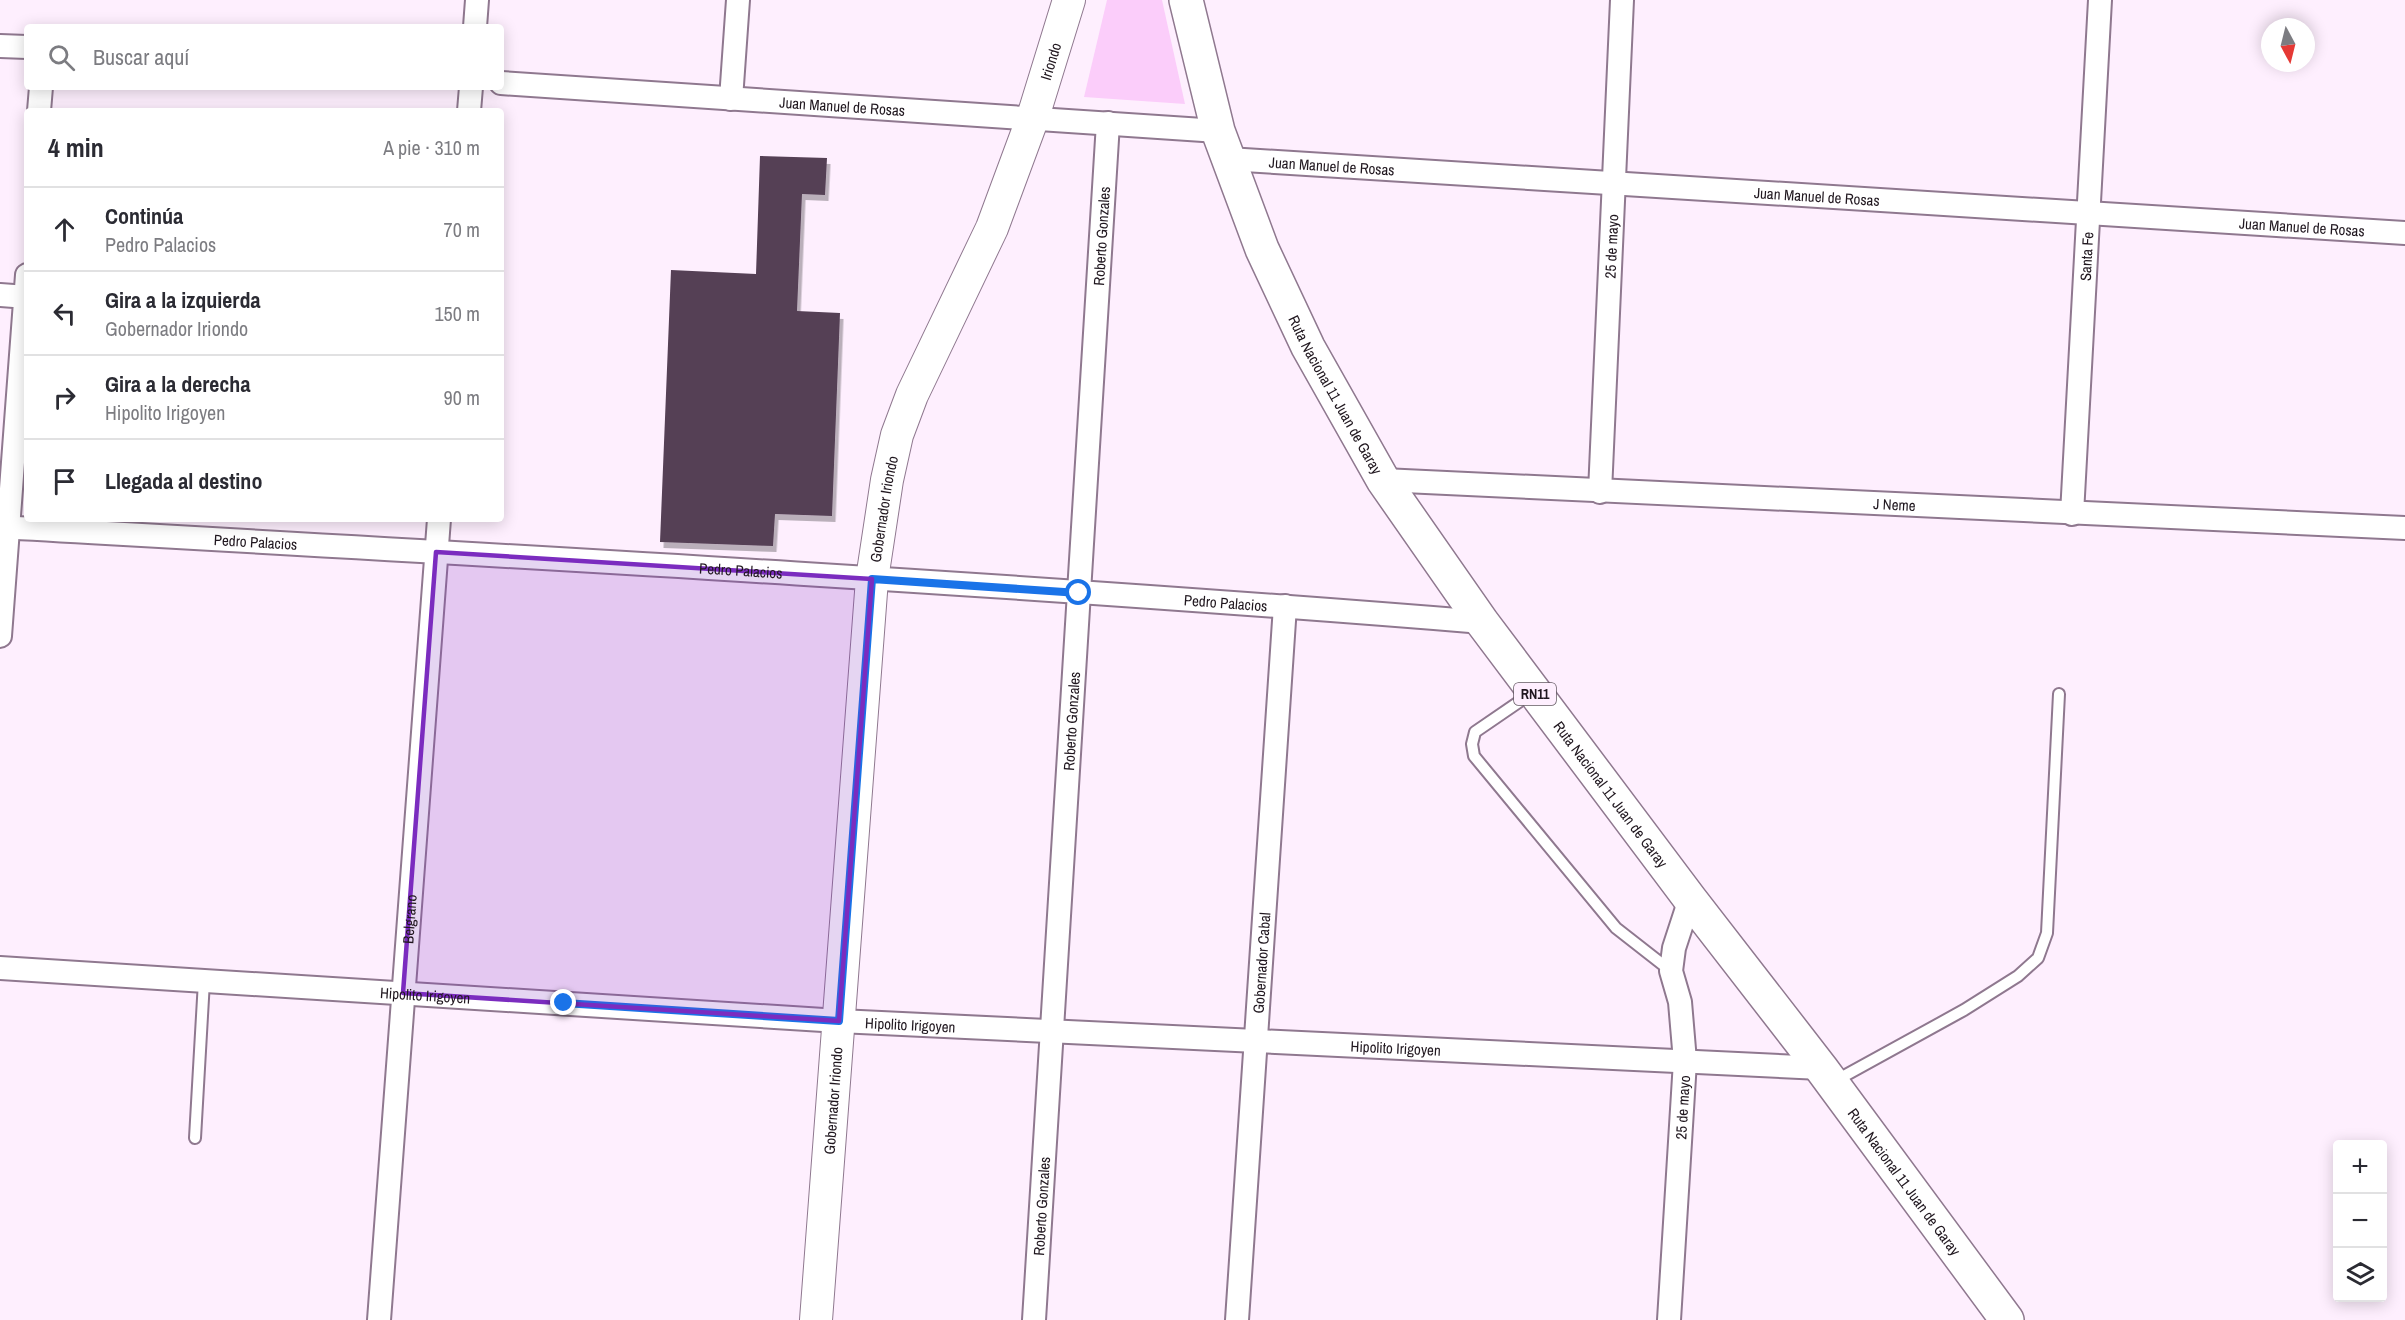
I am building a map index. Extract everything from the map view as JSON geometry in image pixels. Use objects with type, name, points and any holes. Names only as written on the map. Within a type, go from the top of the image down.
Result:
[{"type":"highway","name":"Ruta Nacional 11 Juan de Garay","points":[[1186,0],[1223,145],[1262,249],[1308,346],[1383,480],[1482,622],[1690,899],[1827,1075],[2007,1320]]},
{"type":"main road","name":"Iriondo","points":[[1032,120],[1069,0]]},
{"type":"main road","name":"Gobernador Iriondo","points":[[816,1320],[872,579],[887,480],[897,435],[912,395],[992,228],[1032,120]]},
{"type":"street","points":[[475,24],[477,0]]},
{"type":"street","points":[[731,99],[738,0]]},
{"type":"street","name":"25 de mayo","points":[[1600,492],[1622,0]]},
{"type":"street","name":"Santa Fe","points":[[2073,514],[2100,0]]},
{"type":"street","points":[[0,46],[24,47]]},
{"type":"street","name":"Juan Manuel de Rosas","points":[[504,83],[1032,120],[1107,123],[1223,145],[1614,183],[2405,233]]},
{"type":"street","points":[[39,108],[41,90]]},
{"type":"street","points":[[469,108],[471,90]]},
{"type":"street","name":"Roberto Gonzales","points":[[1034,1320],[1107,123]]},
{"type":"street","points":[[0,295],[24,290]]},
{"type":"street","points":[[0,636],[4,527],[24,312]]},
{"type":"street","name":"J Neme","points":[[1383,480],[1600,492],[2405,528]]},
{"type":"street","name":"Belgrano","points":[[379,1320],[439,522]]},
{"type":"street","name":"Pedro Palacios","points":[[4,527],[872,579],[1285,606],[1482,622]]},
{"type":"street","name":"Gobernador Cabal","points":[[1237,1320],[1285,606]]},
{"type":"street","name":"25 de mayo","points":[[1669,1320],[1685,1061],[1680,1002],[1671,971],[1674,948],[1690,899]]},
{"type":"street","name":"Hipolito Irigoyen","points":[[0,968],[839,1021],[1685,1061],[1827,1075]]},
{"type":"lane","points":[[1534,692],[1475,732],[1472,744],[1474,756],[1616,928],[1671,971]]},
{"type":"lane","points":[[1827,1075],[1964,1010],[2018,976],[2038,958],[2048,933],[2059,694]]},
{"type":"lane","points":[[195,1138],[204,981]]},
{"type":"highlighted area","points":[[436,552],[872,579],[839,1021],[403,993]]},
{"type":"shaded area","points":[[1107,0],[1162,0],[1185,104],[1084,97]]},
{"type":"building","points":[[760,156],[827,158],[825,195],[802,194],[797,311],[840,313],[832,516],[775,514],[773,546],[660,542],[671,270],[756,274]]},
{"type":"route","points":[[564,1003],[839,1021],[872,579],[1079,593]]}]
